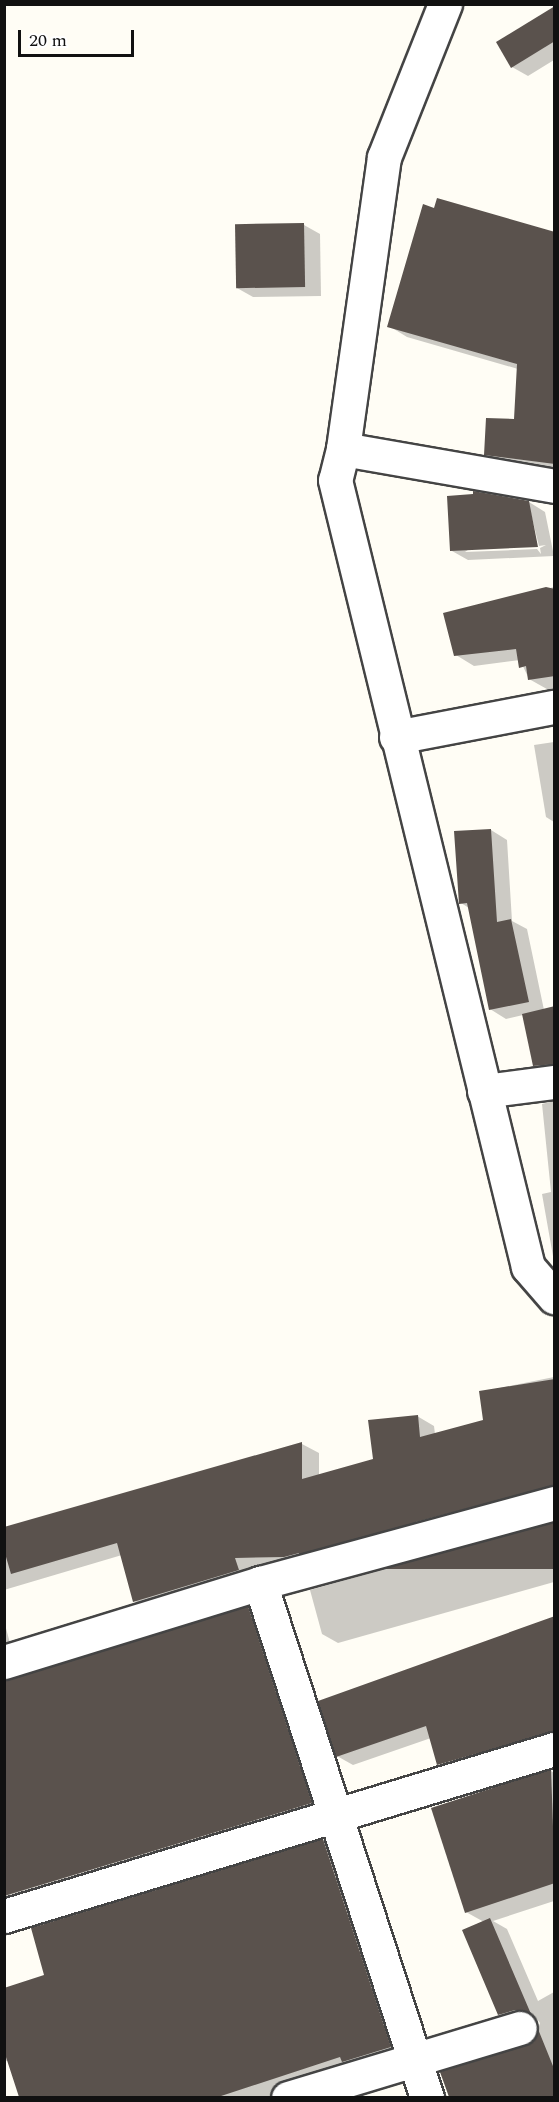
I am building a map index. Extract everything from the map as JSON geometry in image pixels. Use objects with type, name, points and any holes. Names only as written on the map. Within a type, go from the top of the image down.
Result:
[{"type":"street","points":[[445,4],[384,157],[343,449],[335,480],[396,737],[528,1267],[555,1297]]},
{"type":"street","points":[[343,449],[555,486]]},
{"type":"street","points":[[396,737],[555,707]]},
{"type":"street","points":[[484,1091],[555,1082]]},
{"type":"street","points":[[4,1662],[260,1583],[555,1503]]},
{"type":"street","points":[[260,1583],[338,1814],[427,2097]]},
{"type":"street","points":[[4,1916],[555,1749]]},
{"type":"street","points":[[288,2097],[414,2057],[520,2028]]},
{"type":"building","points":[[555,6],[555,41],[511,68],[496,42]]},
{"type":"building","points":[[437,198],[555,232],[555,464],[484,455],[486,418],[514,419],[517,364],[387,327],[423,204],[434,208]]},
{"type":"building","points":[[304,223],[305,287],[236,288],[235,224]]},
{"type":"building","points":[[473,491],[529,501],[538,547],[450,551],[447,496],[473,494]]},
{"type":"building","points":[[546,587],[555,589],[555,676],[528,680],[526,666],[519,668],[516,649],[454,656],[443,613]]},
{"type":"building","points":[[491,829],[497,922],[511,919],[529,1002],[489,1010],[467,903],[459,904],[454,831]]},
{"type":"building","points":[[555,1006],[555,1064],[533,1066],[522,1014]]},
{"type":"building","points":[[555,1379],[555,1485],[284,1557],[235,1558],[239,1570],[133,1602],[117,1543],[11,1574],[4,1550],[4,1527],[302,1442],[302,1479],[373,1459],[368,1420],[418,1415],[420,1437],[483,1420],[479,1391]]},
{"type":"building","points":[[299,1522],[554,1522],[554,1569],[299,1569]]},
{"type":"building","points":[[248,1606],[312,1803],[4,1896],[4,1680]]},
{"type":"building","points":[[555,1616],[555,1731],[437,1765],[426,1726],[336,1757],[318,1701]]},
{"type":"building","points":[[551,1769],[555,1883],[465,1913],[431,1808]]},
{"type":"building","points":[[323,1839],[391,2047],[342,2062],[340,2057],[218,2097],[19,2097],[4,2051],[4,1988],[44,1975],[31,1928]]},
{"type":"building","points":[[490,1918],[531,2014],[515,2010],[498,2015],[462,1930]]},
{"type":"building","points":[[538,2029],[555,2071],[555,2097],[449,2097],[440,2072],[525,2046],[534,2040]]}]
